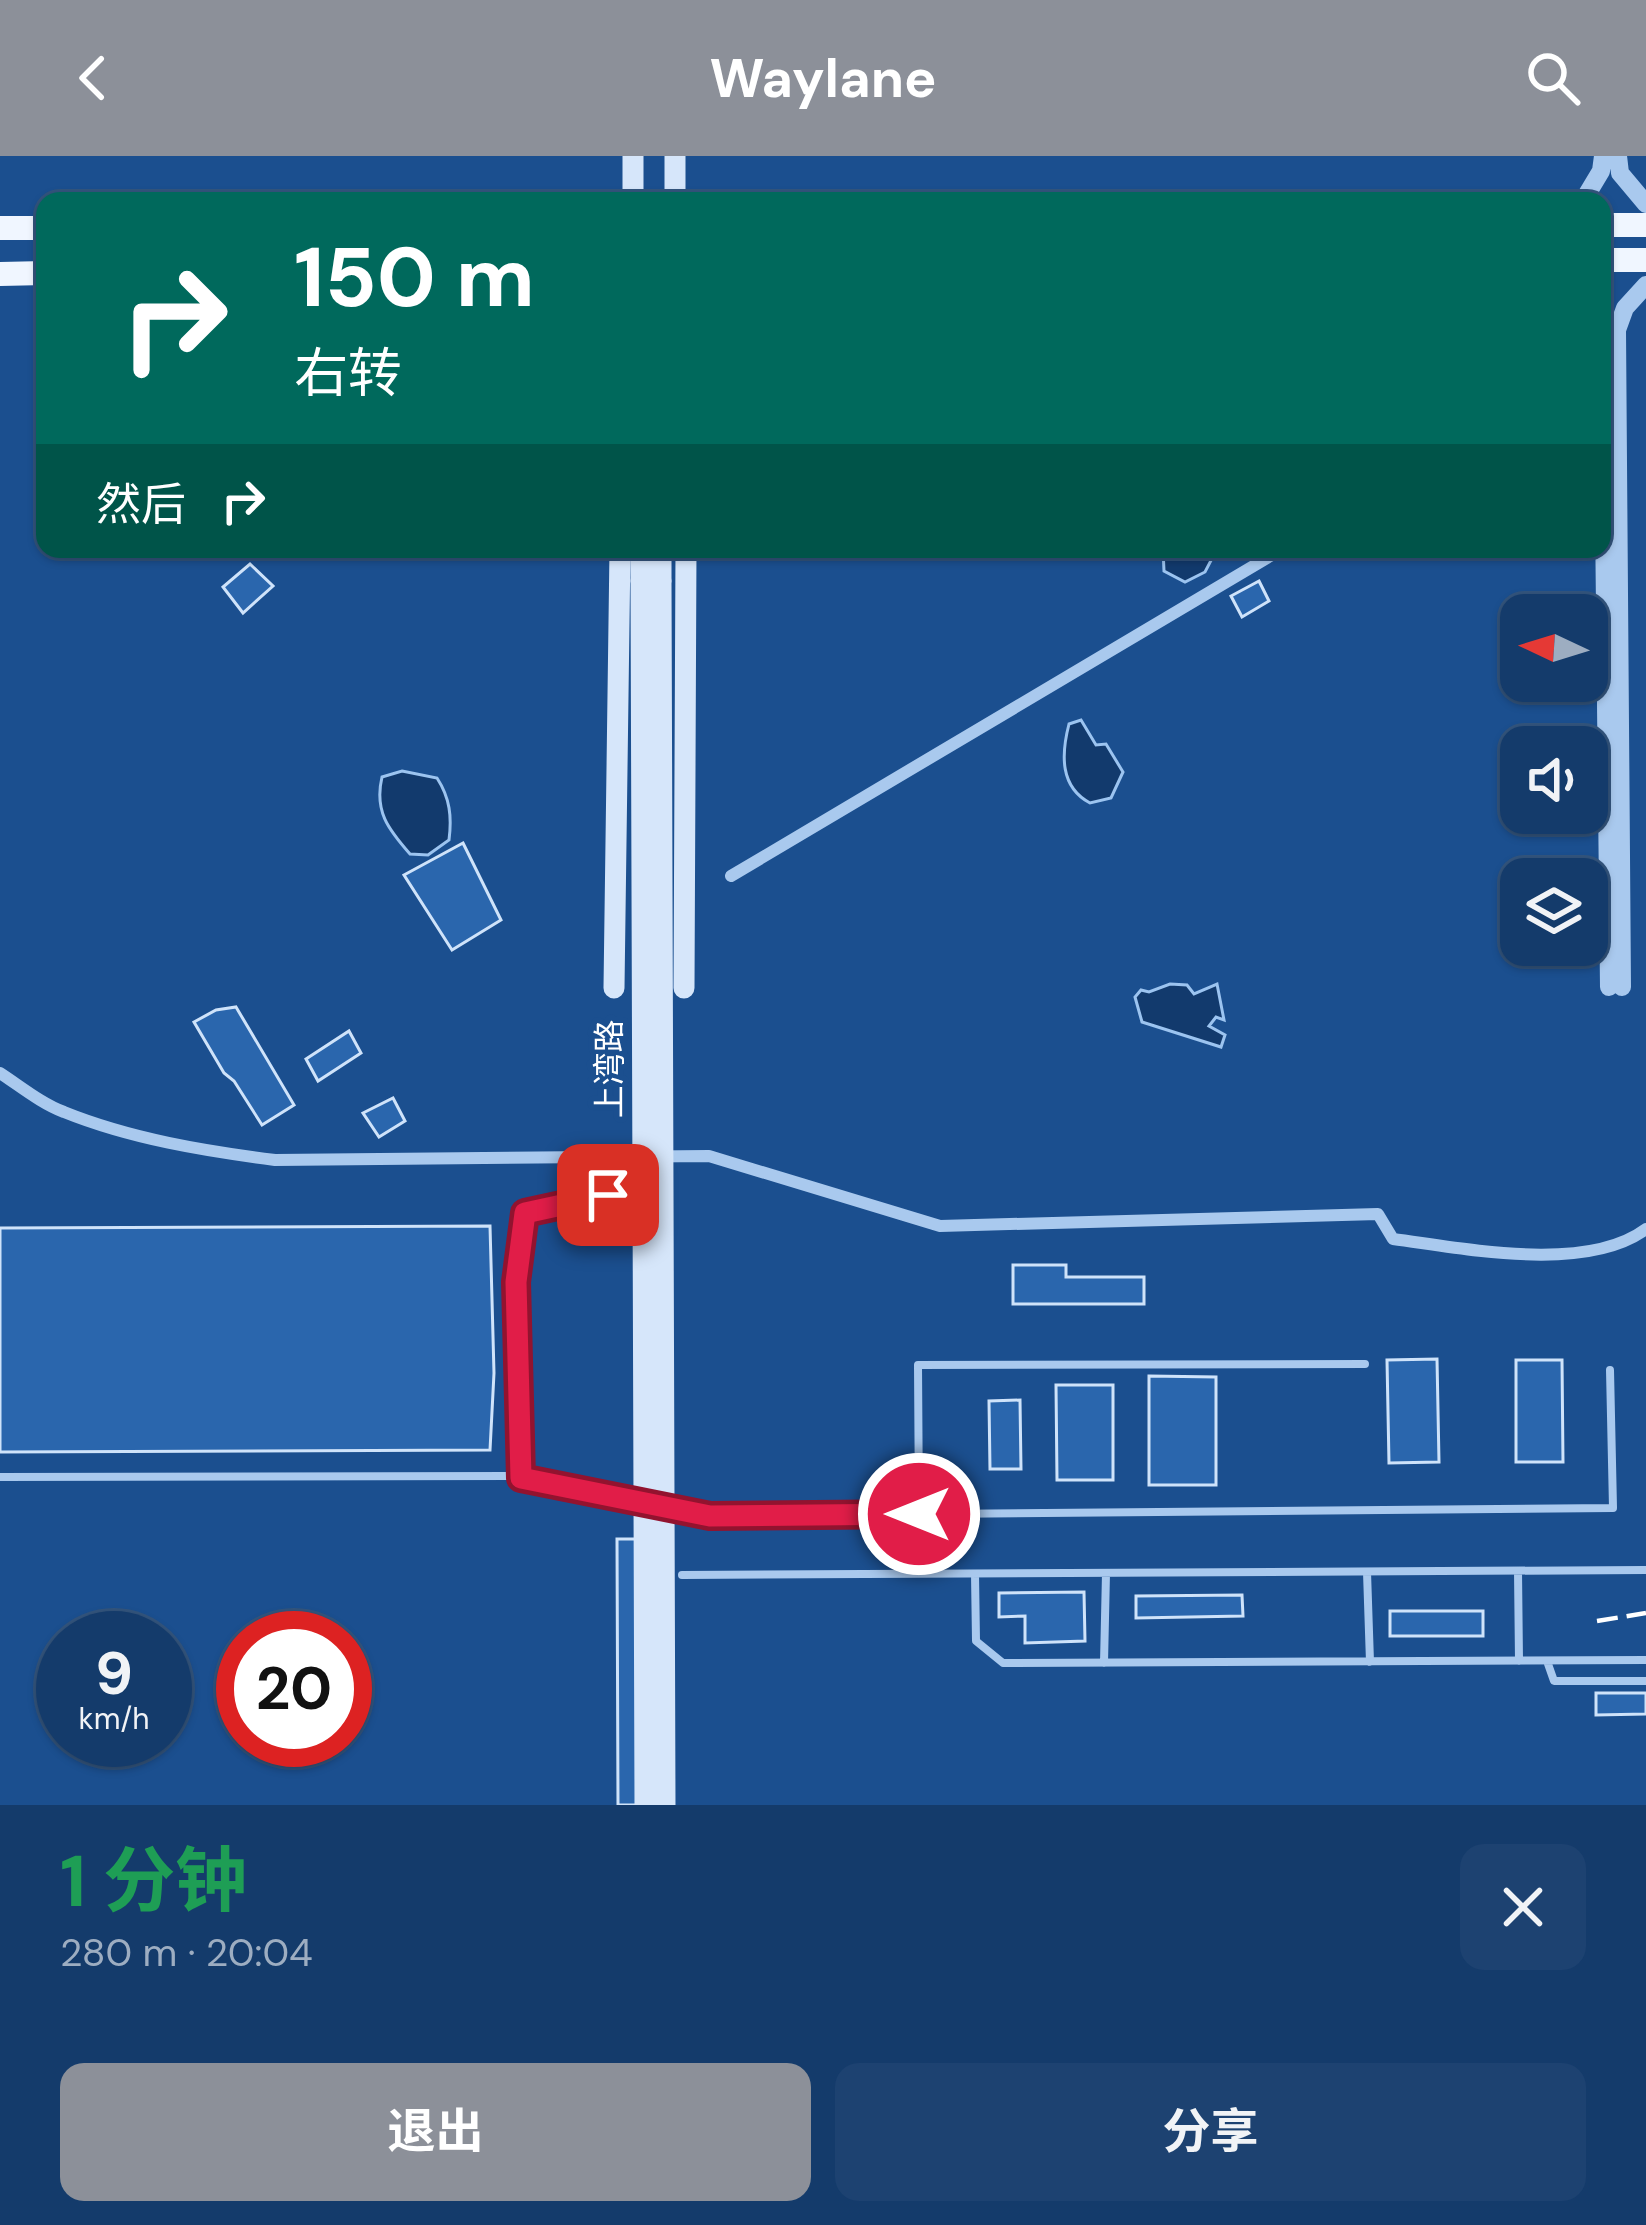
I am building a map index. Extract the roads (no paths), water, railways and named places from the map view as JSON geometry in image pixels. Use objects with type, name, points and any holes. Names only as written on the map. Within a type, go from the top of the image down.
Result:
[{"type":"main road","points":[[633,156],[633,192]]},
{"type":"main road","points":[[675,156],[675,192]]},
{"type":"main road","points":[[1611,225],[1646,225]]},
{"type":"main road","points":[[0,229],[36,228]]},
{"type":"main road","points":[[1611,260],[1646,260]]},
{"type":"main road","points":[[0,274],[36,273]]},
{"type":"main road","name":"上湾路","points":[[614,988],[620,558]]},
{"type":"main road","name":"上湾路","points":[[644,558],[651,581],[665,1805]]},
{"type":"main road","name":"上湾路","points":[[645,1805],[651,581],[658,558]]},
{"type":"main road","points":[[684,988],[686,558]]},
{"type":"street","points":[[1588,192],[1601,171],[1603,156]]},
{"type":"street","points":[[1618,156],[1628,187],[1646,204]]},
{"type":"street","points":[[1607,558],[1615,987],[1617,330],[1625,308],[1646,285]]},
{"type":"street","points":[[730,876],[1267,558]]},
{"type":"street","points":[[0,1073],[61,1111],[154,1139],[238,1155],[275,1160],[709,1156],[940,1226],[1378,1214],[1393,1238],[1506,1255],[1569,1253],[1634,1238],[1646,1229]]},
{"type":"lane","points":[[614,988],[627,997],[677,995],[684,988]]},
{"type":"lane","points":[[521,1478],[516,1282],[525,1213],[608,1195]]},
{"type":"lane","points":[[919,1514],[918,1365],[1365,1364]]},
{"type":"lane","points":[[0,1478],[521,1478],[710,1516],[1612,1508],[1610,1370]]},
{"type":"lane","points":[[682,1575],[1646,1570]]},
{"type":"lane","points":[[1518,1571],[1519,1661]]},
{"type":"lane","points":[[1367,1572],[1370,1661]]},
{"type":"lane","points":[[1104,1663],[1106,1573]]},
{"type":"lane","points":[[975,1574],[976,1641],[1003,1663],[1646,1660]]},
{"type":"lane","points":[[1547,1661],[1554,1681],[1646,1681]]},
{"type":"water","points":[[1163,558],[1212,558],[1205,572],[1185,582],[1164,571]]},
{"type":"water","points":[[1081,720],[1096,745],[1106,744],[1123,772],[1111,798],[1090,803],[1068,779],[1066,736],[1069,724]]},
{"type":"water","points":[[402,771],[437,778],[447,800],[449,840],[428,855],[410,854],[389,828],[382,810],[382,777]]},
{"type":"water","points":[[1217,984],[1224,1020],[1216,1017],[1209,1026],[1225,1035],[1221,1047],[1142,1022],[1135,997],[1141,990],[1187,985],[1194,994]]},
{"type":"railway","points":[[1597,1621],[1646,1613]]}]
